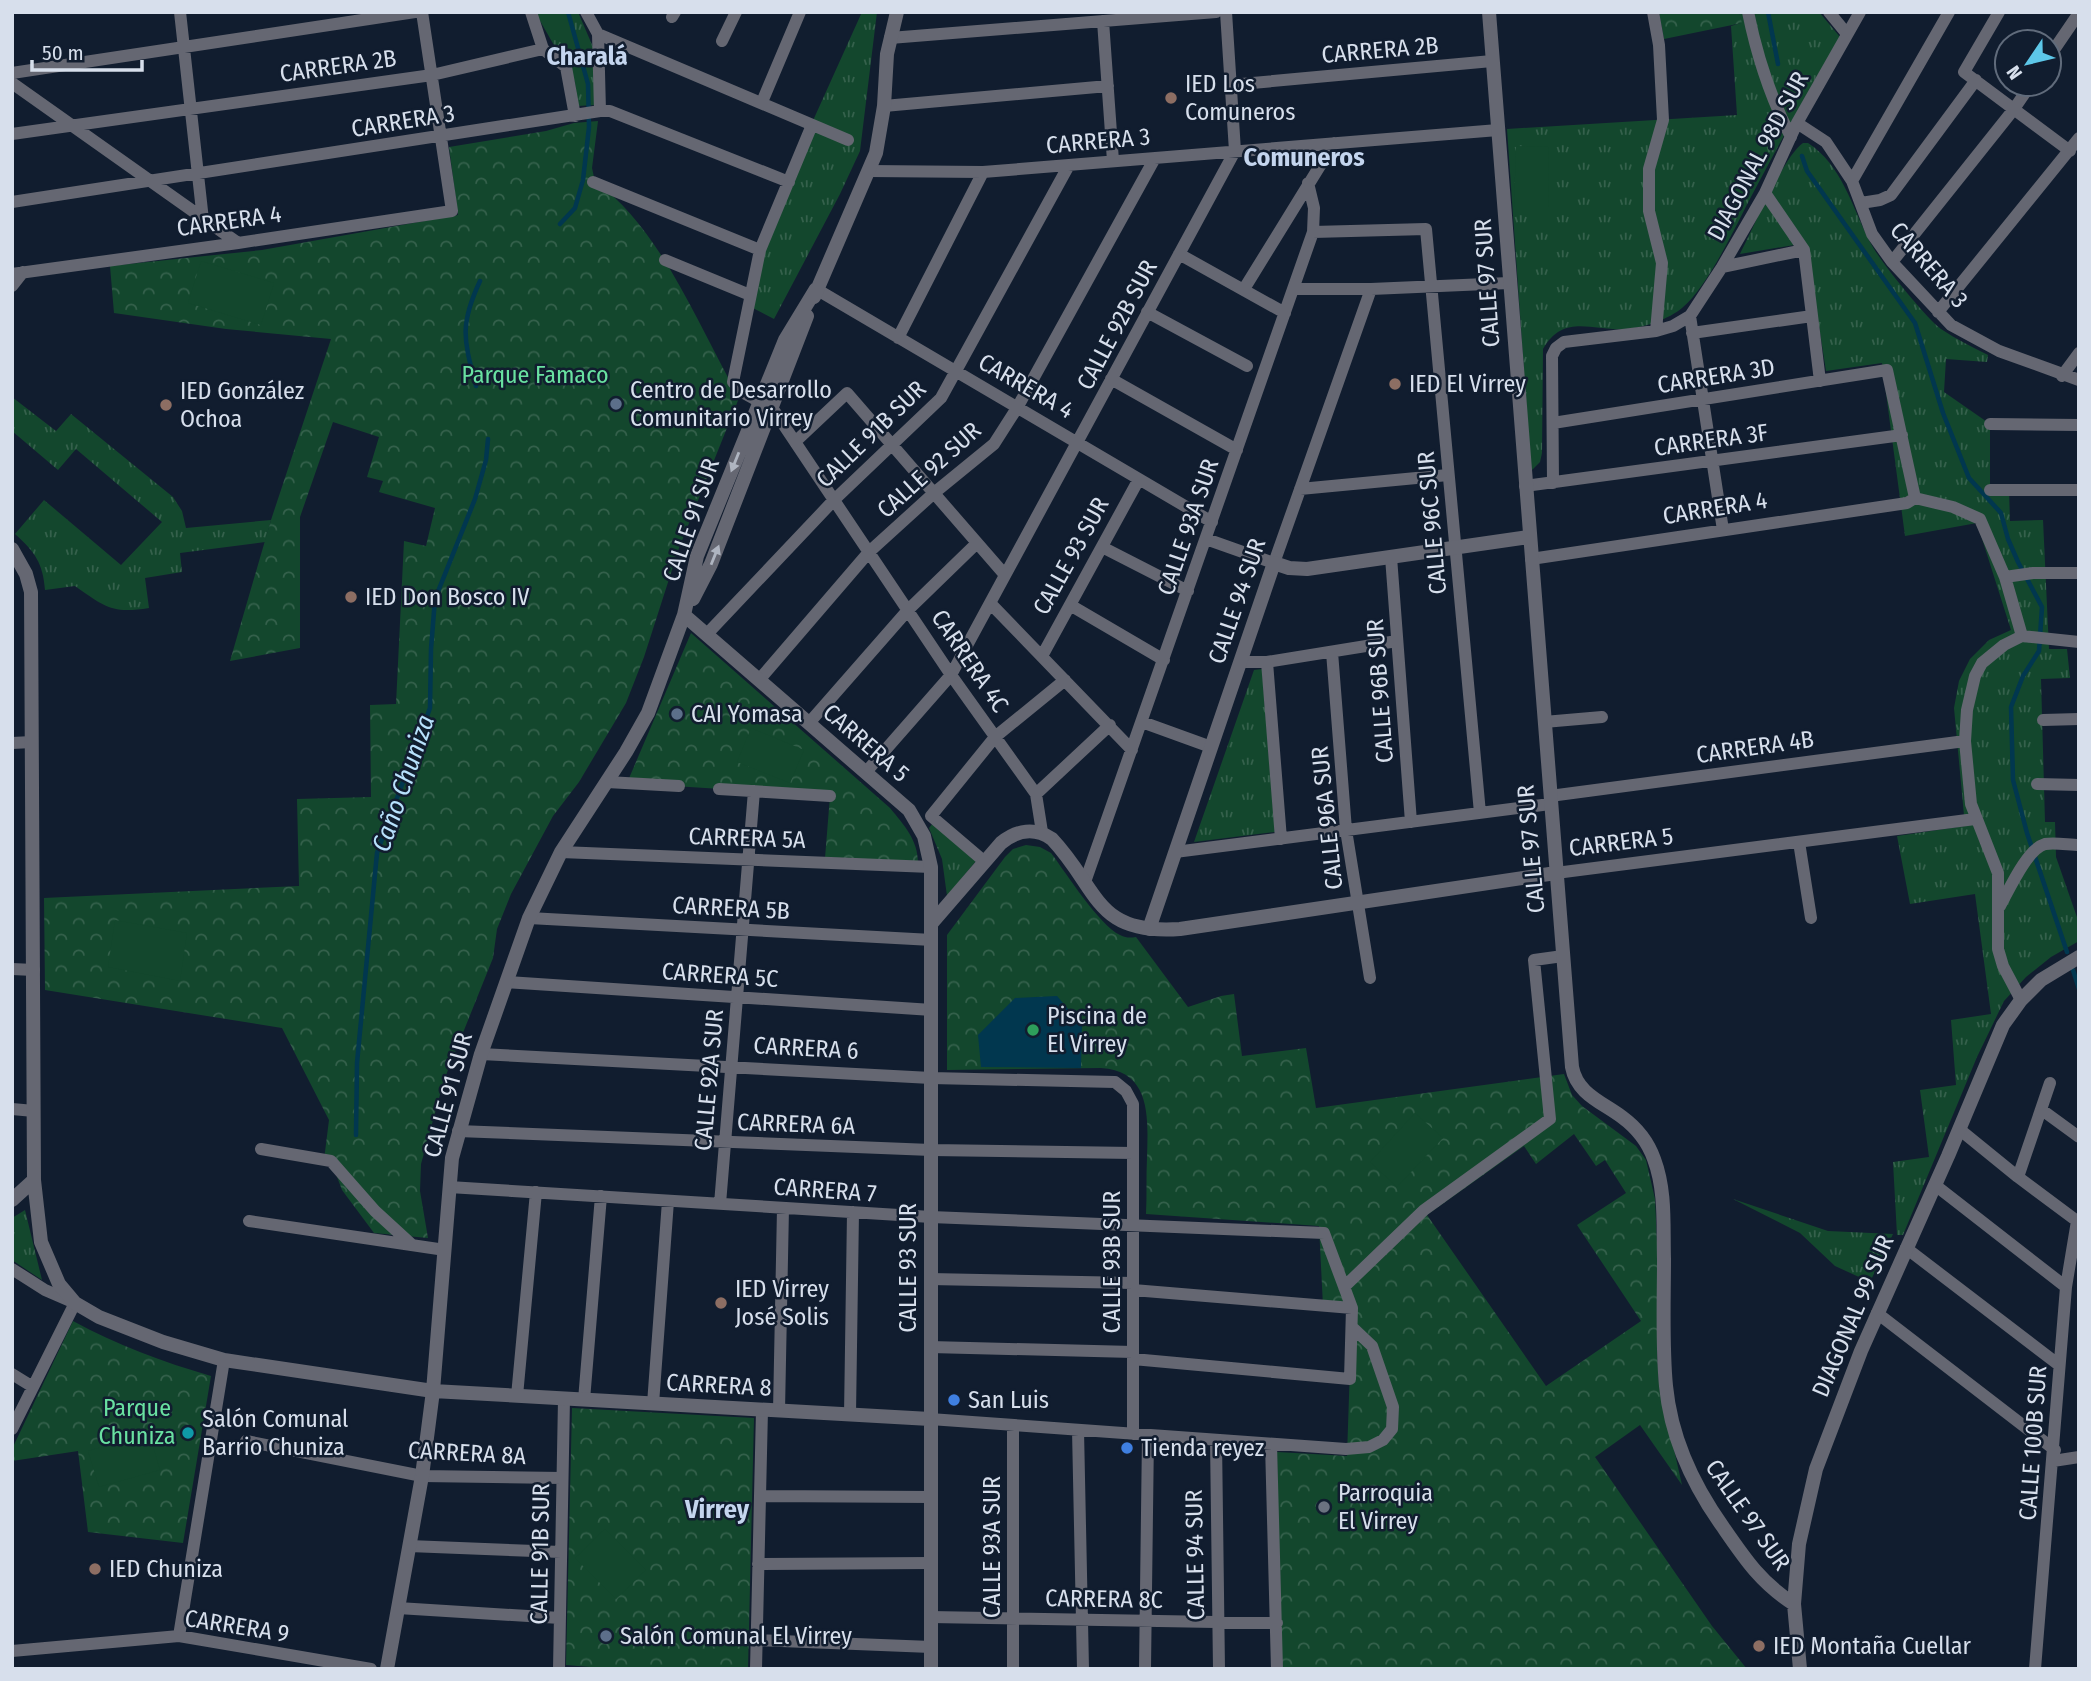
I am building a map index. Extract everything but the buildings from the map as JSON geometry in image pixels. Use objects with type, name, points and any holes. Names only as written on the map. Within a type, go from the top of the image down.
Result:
[{"type":"street","points":[[180,12],[203,220]]},
{"type":"street","points":[[12,73],[415,12]]},
{"type":"street","points":[[422,12],[441,136]]},
{"type":"street","points":[[531,12],[543,49],[566,67],[577,116]]},
{"type":"street","points":[[586,12],[598,34],[599,111],[610,111],[789,182]]},
{"type":"street","points":[[722,41],[736,12]]},
{"type":"street","points":[[762,102],[800,12]]},
{"type":"street","name":"CALLE 91 SUR","points":[[387,1669],[422,1476],[433,1391],[452,1158],[481,1054],[529,918],[561,852],[648,713],[684,615],[712,564],[766,405],[869,171],[876,153],[884,106],[890,38],[897,12]]},
{"type":"street","points":[[890,38],[1216,12]]},
{"type":"street","points":[[1226,12],[1235,151]]},
{"type":"street","name":"CALLE 97 SUR","points":[[1489,12],[1572,1067],[1576,1081],[1590,1097],[1623,1118],[1642,1135],[1659,1174],[1663,1209],[1666,1385],[1673,1423],[1686,1465],[1707,1504],[1759,1577],[1775,1592],[1794,1604]]},
{"type":"street","points":[[1653,12],[1659,45],[1662,120],[1649,169],[1649,211],[1662,262],[1656,331]]},
{"type":"street","points":[[1748,12],[1756,54],[1776,107],[1791,137]]},
{"type":"street","points":[[1829,12],[1847,34]]},
{"type":"street","name":"DIAGONAL 98D SUR","points":[[1690,316],[1765,193],[1797,123],[1860,12]]},
{"type":"street","points":[[1852,181],[1949,12]]},
{"type":"street","points":[[1999,12],[1964,72],[2070,151]]},
{"type":"street","points":[[2063,36],[2079,13]]},
{"type":"street","points":[[1103,21],[1114,161]]},
{"type":"street","points":[[598,34],[848,140]]},
{"type":"street","name":"CARRERA 2B","points":[[12,134],[432,75],[543,49]]},
{"type":"street","name":"CARRERA 2B","points":[[1230,85],[1492,61]]},
{"type":"street","points":[[1861,203],[1891,195],[1976,80]]},
{"type":"street","points":[[12,83],[238,243]]},
{"type":"street","points":[[884,106],[1108,86]]},
{"type":"street","points":[[1892,262],[2021,98]]},
{"type":"street","name":"CARRERA 3","points":[[12,202],[599,111]]},
{"type":"street","name":"CARRERA 3","points":[[1797,123],[1826,142],[1852,181],[1872,234],[1892,262],[1951,325],[1999,351],[2079,380]]},
{"type":"street","points":[[766,405],[742,392],[733,382],[760,250],[812,125]]},
{"type":"street","name":"CARRERA 3","points":[[869,171],[983,172],[1498,130]]},
{"type":"street","name":"CARRERA 4","points":[[18,273],[452,211],[441,136]]},
{"type":"street","points":[[1938,312],[2079,138]]},
{"type":"street","points":[[1244,289],[1334,143]]},
{"type":"street","name":"CALLE 92B SUR","points":[[866,772],[951,675],[1235,151]]},
{"type":"street","name":"CALLE 92 SUR","points":[[759,680],[869,552],[934,493],[994,444],[1017,408],[1155,158]]},
{"type":"street","name":"CALLE 91B SUR","points":[[707,634],[834,500],[942,398],[1069,165]]},
{"type":"street","points":[[898,338],[983,172]]},
{"type":"street","points":[[593,182],[760,250]]},
{"type":"street","name":"CALLE 93A SUR","points":[[1085,882],[1313,232],[1314,208],[1308,183]]},
{"type":"street","points":[[1765,193],[1804,250],[1820,381]]},
{"type":"street","name":"CALLE 96C SUR","points":[[1313,232],[1426,229],[1480,813]]},
{"type":"street","points":[[1722,267],[1804,250]]},
{"type":"street","points":[[1179,254],[1285,313]]},
{"type":"street","points":[[665,261],[750,295]]},
{"type":"street","points":[[12,286],[18,273]]},
{"type":"street","points":[[1293,289],[1371,289],[1510,283]]},
{"type":"street","name":"CARRERA 4","points":[[816,289],[1212,522]]},
{"type":"street","name":"CALLE 94 SUR","points":[[1149,929],[1371,289]]},
{"type":"street","points":[[1147,313],[1247,366]]},
{"type":"street","points":[[1553,482],[1552,356],[1556,348],[1564,342],[1656,331],[1673,326],[1690,316],[1723,530]]},
{"type":"street","points":[[1692,333],[1812,316]]},
{"type":"street","points":[[2063,376],[2079,353]]},
{"type":"street","name":"CARRERA 3D","points":[[1553,423],[1886,370],[1902,435]]},
{"type":"street","points":[[1111,379],[1237,450]]},
{"type":"street","points":[[795,443],[848,393],[1005,575]]},
{"type":"street","name":"CARRERA 4C","points":[[766,405],[795,443],[951,675],[1035,794],[1042,832]]},
{"type":"street","points":[[1990,424],[2079,425]]},
{"type":"street","points":[[1902,435],[1911,500],[1953,507],[1980,519],[2009,577],[2026,636]]},
{"type":"street","name":"CARRERA 3F","points":[[1525,486],[1902,435]]},
{"type":"street","points":[[1300,489],[1448,475]]},
{"type":"street","name":"CALLE 93 SUR","points":[[1042,656],[1139,479]]},
{"type":"street","points":[[1990,490],[2079,490]]},
{"type":"street","name":"CARRERA 4","points":[[1531,559],[1911,500]]},
{"type":"street","points":[[1206,540],[1289,568],[1307,569],[1529,537]]},
{"type":"street","points":[[809,723],[908,610],[977,543]]},
{"type":"street","points":[[1102,547],[1188,591]]},
{"type":"street","points":[[12,549],[26,574],[31,592],[34,1180],[41,1242],[59,1283],[75,1303]]},
{"type":"street","name":"CALLE 96B SUR","points":[[1391,556],[1411,822]]},
{"type":"street","points":[[2009,577],[2034,573],[2079,573]]},
{"type":"street","points":[[990,603],[1132,750]]},
{"type":"street","points":[[1070,605],[1164,660]]},
{"type":"street","name":"CARRERA 5","points":[[684,615],[912,813],[924,836],[931,867]]},
{"type":"street","points":[[2079,642],[2026,636],[1998,649],[1982,663],[1975,676],[1967,710],[1965,741],[1971,804],[1998,873],[1998,949],[2003,966],[2021,1000],[2052,972],[2079,957]]},
{"type":"street","points":[[1240,662],[1266,663],[1397,641]]},
{"type":"street","name":"CALLE 96A SUR","points":[[1332,652],[1346,830],[1370,978]]},
{"type":"street","points":[[1266,663],[1281,839]]},
{"type":"street","points":[[985,862],[931,816],[995,737],[1065,680]]},
{"type":"street","points":[[1544,722],[1602,717]]},
{"type":"street","points":[[2043,720],[2079,719]]},
{"type":"street","points":[[1142,722],[1211,747]]},
{"type":"street","points":[[1035,794],[1110,725]]},
{"type":"street","name":"CARRERA 4B","points":[[1175,852],[1480,813],[1550,800],[1965,741]]},
{"type":"street","points":[[12,743],[32,743]]},
{"type":"street","points":[[607,782],[679,786]]},
{"type":"street","points":[[2037,784],[2079,785]]},
{"type":"street","points":[[719,789],[830,796]]},
{"type":"street","name":"CALLE 92A SUR","points":[[720,1204],[754,791]]},
{"type":"street","name":"CARRERA 5","points":[[1149,929],[1180,929],[1556,873],[1975,819]]},
{"type":"street","points":[[931,924],[1001,844],[1012,835],[1024,831],[1042,832],[1057,844],[1105,909],[1118,920],[1127,925],[1149,929]]},
{"type":"street","points":[[1799,842],[1811,918]]},
{"type":"street","points":[[1999,908],[2032,854],[2046,844],[2079,845]]},
{"type":"street","name":"CARRERA 5A","points":[[561,852],[931,867]]},
{"type":"street","name":"CALLE 93 SUR","points":[[931,867],[931,1669]]},
{"type":"street","name":"CARRERA 5B","points":[[529,918],[932,940]]},
{"type":"street","points":[[930,1347],[1133,1355],[1350,1379],[1352,1308],[1344,1287],[1424,1210],[1550,1119],[1534,960],[1563,956]]},
{"type":"street","points":[[12,969],[34,971]]},
{"type":"street","name":"CARRERA 5C","points":[[506,982],[932,1010]]},
{"type":"street","name":"DIAGONAL 99 SUR","points":[[1800,1669],[1794,1604],[1799,1544],[1810,1489],[1836,1414],[1877,1313],[2003,1025],[2021,1000]]},
{"type":"street","name":"CARRERA 6","points":[[481,1054],[931,1077],[1115,1082],[1126,1091]]},
{"type":"street","points":[[2018,1177],[2050,1083]]},
{"type":"street","name":"CALLE 93B SUR","points":[[1126,1091],[1133,1104],[1133,1434]]},
{"type":"street","points":[[12,1110],[34,1111]]},
{"type":"street","points":[[2042,1110],[2079,1137]]},
{"type":"street","points":[[1959,1129],[2077,1221]]},
{"type":"street","name":"CARRERA 6A","points":[[458,1131],[931,1150],[1133,1153]]},
{"type":"street","points":[[261,1149],[331,1161],[374,1211],[411,1244]]},
{"type":"street","points":[[12,1200],[34,1180]]},
{"type":"street","points":[[1935,1185],[2066,1286]]},
{"type":"street","name":"CARRERA 7","points":[[449,1187],[931,1217],[1324,1233],[1344,1287]]},
{"type":"street","points":[[517,1396],[536,1192]]},
{"type":"street","points":[[584,1400],[601,1196]]},
{"type":"street","points":[[653,1404],[668,1201]]},
{"type":"street","points":[[779,1411],[783,1208]]},
{"type":"street","points":[[850,1415],[853,1212]]},
{"type":"street","points":[[249,1221],[445,1250]]},
{"type":"street","name":"CALLE 100B SUR","points":[[2035,1669],[2066,1286],[2077,1221]]},
{"type":"street","points":[[1906,1248],[2059,1365]]},
{"type":"street","points":[[12,1269],[45,1290],[75,1303]]},
{"type":"street","points":[[930,1279],[1133,1286],[1352,1308]]},
{"type":"street","points":[[12,1429],[75,1303]]},
{"type":"street","name":"CARRERA 8","points":[[75,1303],[99,1317],[163,1342],[224,1360],[433,1391],[930,1419],[1346,1449],[1369,1447],[1383,1440],[1392,1429],[1393,1407],[1372,1346],[1352,1326]]},
{"type":"street","points":[[1877,1313],[2054,1455],[2079,1457]]},
{"type":"street","points":[[179,1636],[224,1360]]},
{"type":"street","points":[[12,1374],[33,1387]]},
{"type":"street","name":"CALLE 91B SUR","points":[[559,1669],[564,1399]]},
{"type":"street","points":[[756,1669],[762,1410]]},
{"type":"street","name":"CALLE 93A SUR","points":[[1013,1425],[1013,1669]]},
{"type":"street","points":[[1078,1430],[1083,1669]]},
{"type":"street","points":[[1145,1669],[1148,1435]]},
{"type":"street","name":"CALLE 94 SUR","points":[[1216,1440],[1219,1669]]},
{"type":"street","name":"CARRERA 8A","points":[[246,1441],[422,1476],[562,1478]]},
{"type":"street","points":[[1271,1444],[1277,1669]]},
{"type":"street","points":[[760,1496],[930,1497]]},
{"type":"street","points":[[409,1546],[561,1552]]},
{"type":"street","points":[[758,1564],[930,1563]]},
{"type":"street","points":[[398,1608],[560,1618]]},
{"type":"street","name":"CARRERA 8C","points":[[930,1617],[1277,1623]]},
{"type":"street","name":"CARRERA 9","points":[[12,1651],[179,1636],[371,1669]]},
{"type":"street","points":[[757,1640],[931,1647]]},
{"type":"green space","points":[[535,12],[578,12],[593,47],[596,105],[577,106],[575,82]]},
{"type":"green space","points":[[862,12],[877,12],[860,151],[774,319],[749,306],[763,248],[811,125]]},
{"type":"green space","points":[[1659,12],[1739,12],[1742,23],[1664,39]]},
{"type":"green space","points":[[1739,12],[1819,12],[1840,37],[1784,135],[1721,255],[1692,298],[1670,316],[1642,326],[1628,329],[1570,327],[1551,338],[1543,349],[1542,453],[1540,462],[1531,471],[1507,129],[1737,115],[1731,26],[1741,23]]},
{"type":"green space","name":"Parque Famaco","points":[[598,121],[592,168],[595,182],[617,200],[656,247],[689,302],[731,383],[741,393],[679,548],[644,657],[626,703],[579,782],[553,816],[511,894],[497,929],[493,958],[444,1080],[421,1164],[420,1191],[428,1238],[374,1233],[342,1190],[331,1161],[324,1160],[329,1120],[282,1028],[45,990],[44,898],[299,886],[297,799],[371,797],[370,705],[396,704],[404,541],[426,546],[435,508],[379,492],[383,481],[367,477],[379,437],[333,422],[300,517],[300,648],[230,661],[271,520],[331,339],[226,329],[114,313],[110,266],[262,250],[458,215],[449,147],[546,131],[574,123]]},
{"type":"green space","points":[[1803,143],[1808,143],[1820,152],[1838,175],[1875,250],[1914,301],[1941,329],[1988,355],[1987,362],[1946,359],[1944,392],[1990,424],[1990,490],[2009,490],[2010,521],[2043,520],[2049,649],[2067,649],[2070,678],[2041,679],[2045,822],[2055,822],[2056,857],[2079,923],[2079,941],[2051,957],[2026,977],[2004,1001],[1977,1057],[1903,1235],[1897,1235],[1893,1162],[1929,1157],[1920,1090],[1956,1085],[1951,1020],[1991,1014],[1975,894],[1910,904],[1897,836],[1965,826],[1954,708],[1959,681],[1970,659],[1989,640],[2011,630],[1977,523],[1905,536],[1882,363],[1826,371],[1806,243],[1740,254],[1778,178]]},
{"type":"green space","points":[[1516,146],[1549,147],[1548,207],[1514,207]]},
{"type":"green space","points":[[201,261],[274,283],[261,325],[188,303]]},
{"type":"green space","points":[[12,397],[56,431],[71,414],[173,497],[182,511],[186,528],[271,520],[265,542],[180,553],[182,572],[145,578],[149,608],[126,610],[109,607],[75,586],[45,590],[37,559],[15,534],[44,500],[121,565],[162,522],[76,449],[58,470],[12,431]]},
{"type":"green space","points":[[691,633],[890,808],[913,840],[918,863],[825,858],[830,796],[627,783]]},
{"type":"green space","points":[[1262,669],[1275,832],[1194,842],[1254,670]]},
{"type":"green space","points":[[751,728],[804,750],[790,783],[737,762]]},
{"type":"green space","points":[[933,823],[976,861],[947,896],[942,859],[929,828]]},
{"type":"green space","points":[[1026,845],[1040,847],[1051,853],[1102,921],[1120,935],[1136,937],[1188,1007],[1234,994],[1242,1056],[1306,1048],[1316,1108],[1564,1074],[1572,1095],[1582,1106],[1636,1146],[1646,1160],[1655,1199],[1660,1308],[1657,1350],[1659,1383],[1682,1485],[1640,1425],[1595,1457],[1712,1626],[1747,1669],[1280,1669],[1277,1452],[1347,1456],[1352,1308],[1323,1306],[1319,1226],[1146,1214],[1146,1113],[1144,1100],[1130,1078],[1118,1071],[1101,1068],[947,1070],[947,935],[1013,849]],"holes":[[[1574,1134],[1596,1166],[1605,1160],[1626,1193],[1577,1225],[1641,1321],[1546,1386],[1427,1215],[1524,1146],[1536,1164]]]},
{"type":"green space","points":[[115,920],[187,933],[180,981],[108,967]]},
{"type":"green space","points":[[1415,1113],[1443,1138],[1397,1187],[1370,1162]]},
{"type":"green space","points":[[1733,1199],[1828,1231],[1893,1234],[1870,1282],[1835,1266],[1800,1233]]},
{"type":"green space","points":[[25,1210],[42,1280],[12,1260],[12,1218]]},
{"type":"green space","name":"Parque Chuniza","points":[[73,1321],[140,1352],[211,1376],[183,1543],[88,1532],[78,1451],[12,1461],[12,1449]]},
{"type":"green space","points":[[572,1408],[754,1418],[748,1669],[615,1669],[566,1665]]},
{"type":"green space","points":[[149,1433],[160,1470],[99,1487],[88,1451]]},
{"type":"green space","points":[[605,1529],[646,1570],[616,1599],[575,1558]]},
{"type":"water","name":"Piscina de El Virrey","points":[[1057,996],[1082,1025],[1081,1068],[981,1067],[978,1035],[1015,998]]},
{"type":"waterway","name":"Caño Chuniza","points":[[560,224],[575,208],[583,180],[589,127],[588,84],[568,12]]},
{"type":"waterway","points":[[1768,12],[1778,64]]},
{"type":"waterway","points":[[1802,156],[1807,171],[1915,323],[1943,413],[1969,478],[2001,513],[2018,562],[2042,607],[2039,651],[2023,676],[2011,707],[2013,780],[2027,833],[2067,952]]},
{"type":"waterway","name":"Caño Chuniza","points":[[476,386],[466,344],[466,322],[480,281]]},
{"type":"waterway","name":"Caño Chuniza","points":[[356,1135],[357,1063],[377,853],[430,708],[435,599],[475,499],[486,460],[488,439]]},
{"type":"waterway","points":[[2073,970],[2079,989]]},
{"type":"place","name":"IED Los Comuneros","points":[[1171,98]]},
{"type":"place","name":"IED El Virrey","points":[[1395,384]]},
{"type":"place","name":"Centro de Desarrollo Comunitario Virrey","points":[[616,404]]},
{"type":"place","name":"IED González Ochoa","points":[[166,405]]},
{"type":"place","name":"IED Don Bosco IV","points":[[351,597]]},
{"type":"place","name":"CAI Yomasa","points":[[677,714]]},
{"type":"place","name":"Piscina de El Virrey","points":[[1033,1030]]},
{"type":"place","name":"IED Virrey José Solis","points":[[721,1303]]},
{"type":"place","name":"San Luis","points":[[954,1400]]},
{"type":"place","name":"Salón Comunal Barrio Chuniza","points":[[188,1433]]},
{"type":"place","name":"Tienda reyez","points":[[1127,1448]]},
{"type":"place","name":"Parroquia El Virrey","points":[[1324,1507]]},
{"type":"place","name":"IED Chuniza","points":[[95,1569]]},
{"type":"place","name":"Salón Comunal El Virrey","points":[[606,1636]]},
{"type":"place","name":"IED Montaña Cuellar","points":[[1759,1646]]},
{"type":"district","name":"Charalá","points":[[587,56]]},
{"type":"district","name":"Comuneros","points":[[1304,157]]},
{"type":"district","name":"Virrey","points":[[717,1509]]}]
